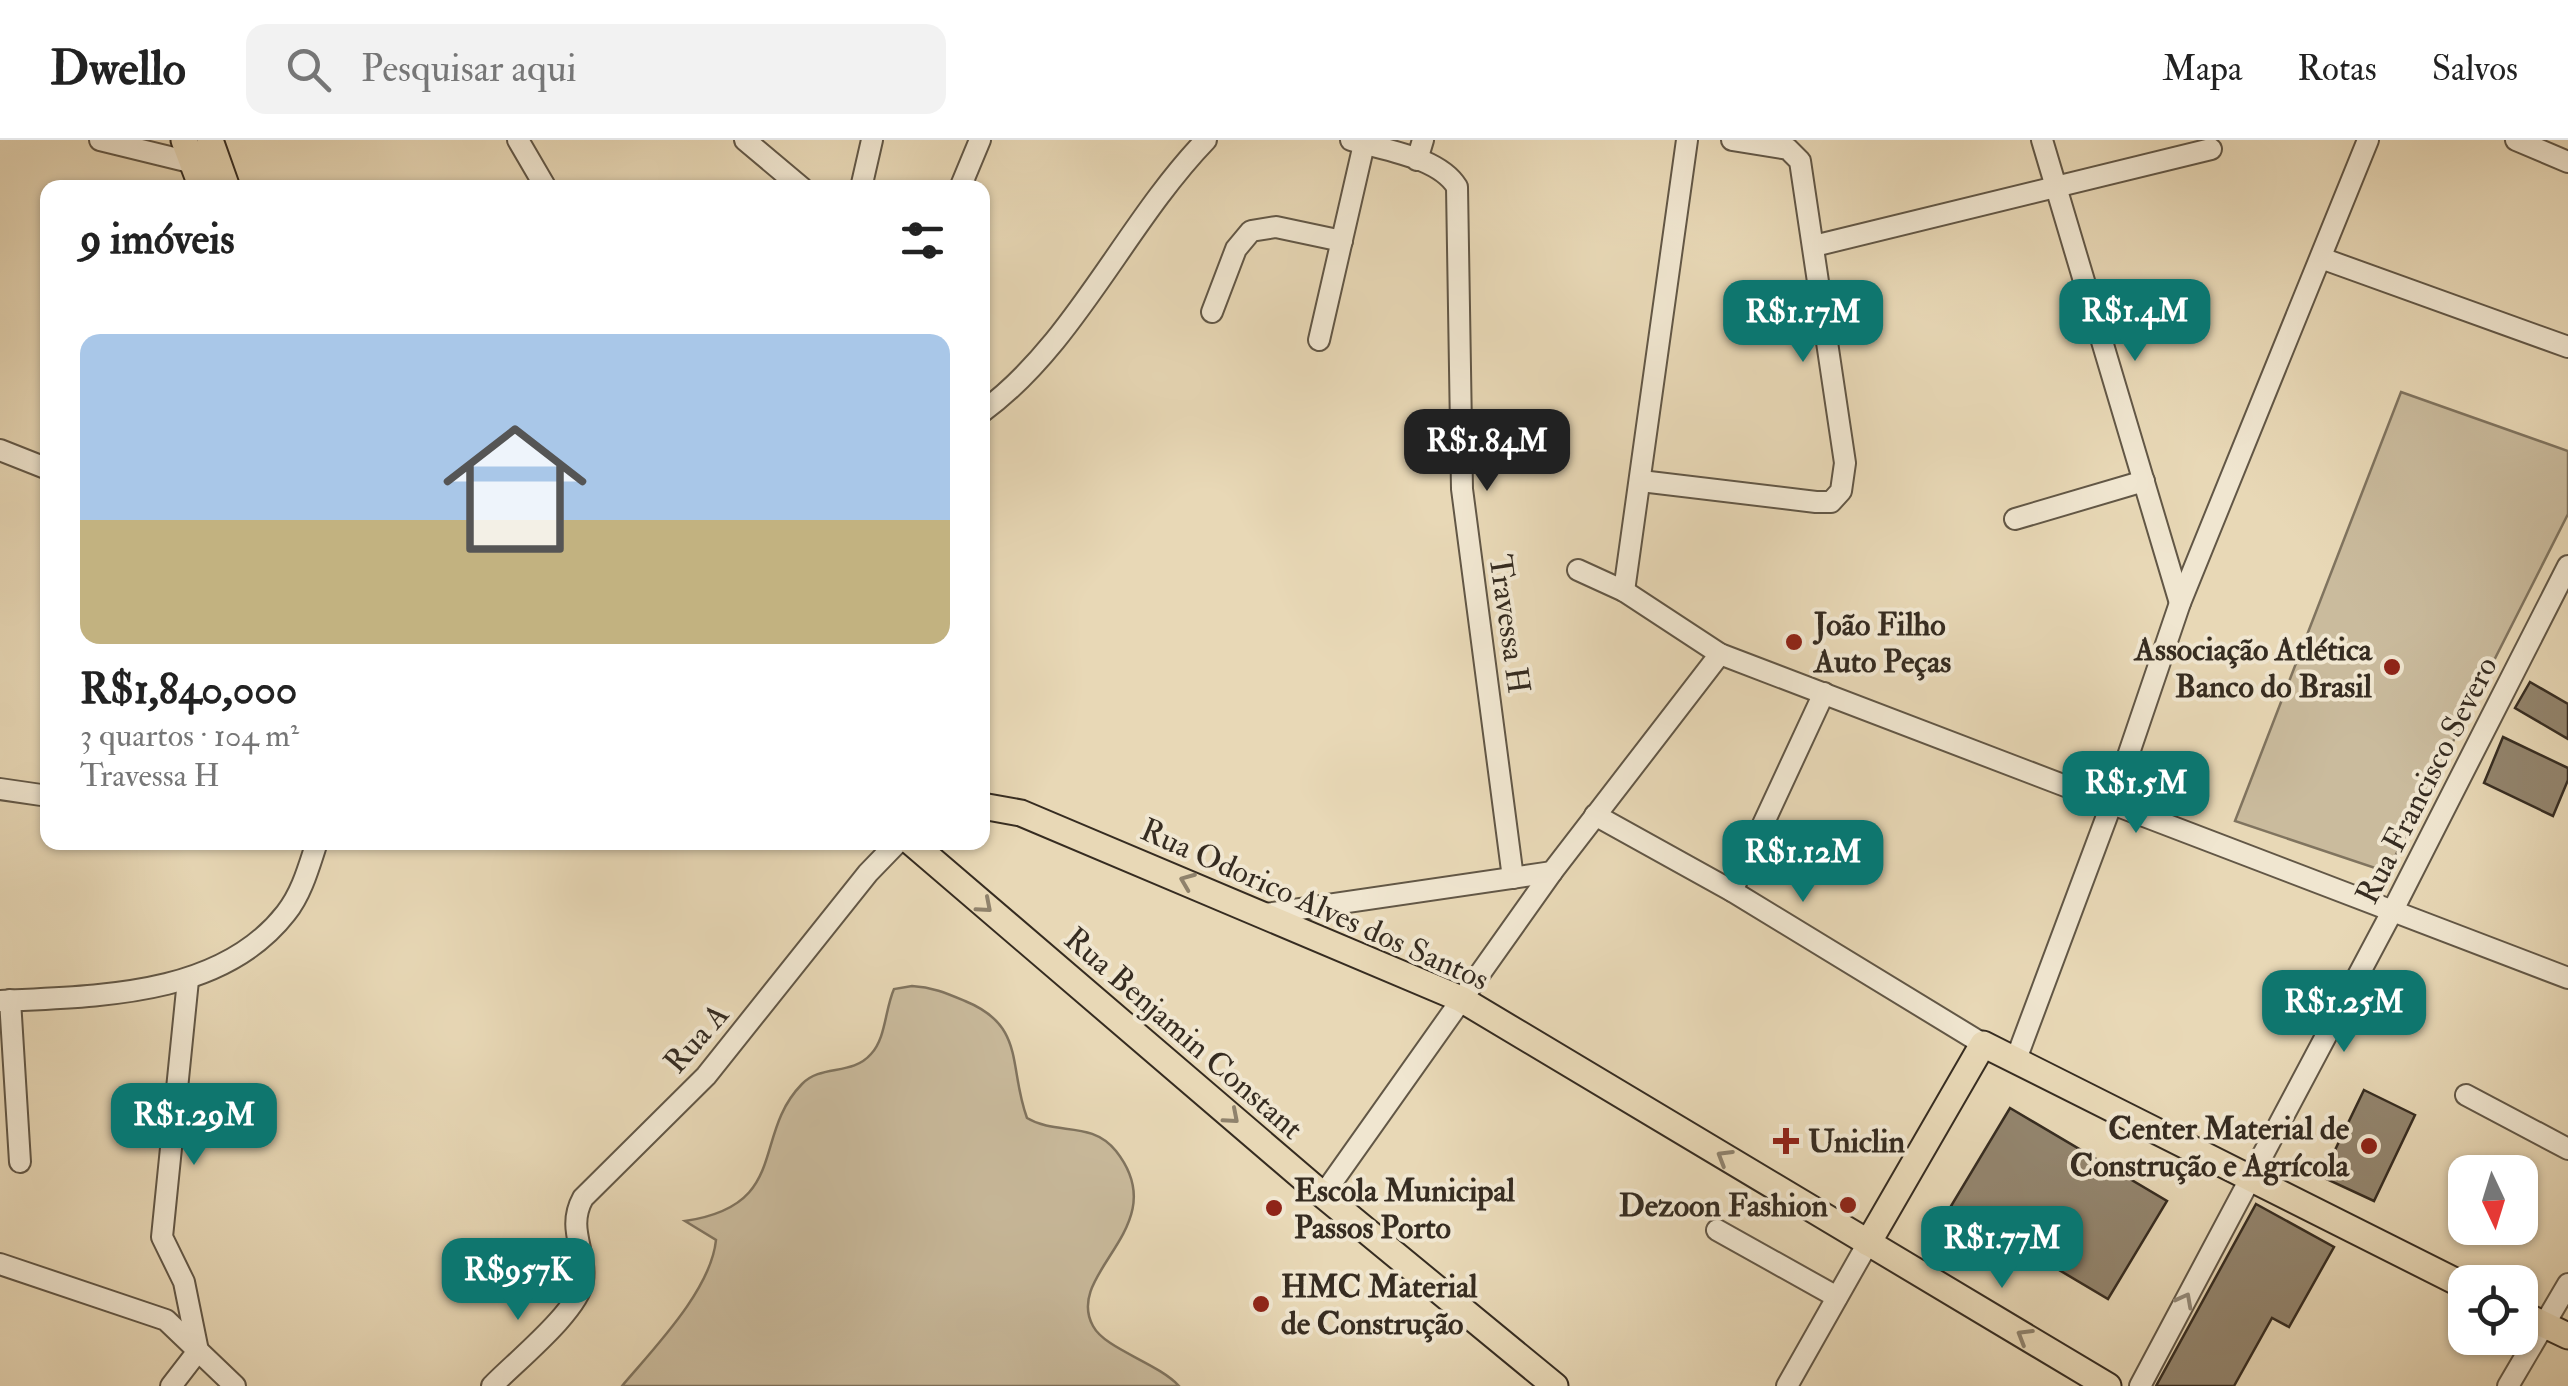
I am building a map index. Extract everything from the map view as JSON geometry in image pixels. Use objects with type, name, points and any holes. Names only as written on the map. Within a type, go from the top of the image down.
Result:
[{"type":"main road","points":[[210,140],[225,180]]},
{"type":"main road","points":[[187,151],[199,180]]},
{"type":"main road","name":"Rua Odorico Alves dos Santos","points":[[990,807],[1021,813],[1461,999],[2108,1386]]},
{"type":"main road","name":"Rua Benjamin Constant","points":[[920,850],[1324,1196],[1555,1386]]},
{"type":"main road","points":[[1868,1243],[1982,1044],[2448,1278]]},
{"type":"main road","points":[[2538,1322],[2568,1336]]},
{"type":"street","points":[[100,140],[187,151]]},
{"type":"street","points":[[518,140],[541,180]]},
{"type":"street","points":[[745,140],[792,180]]},
{"type":"street","points":[[863,180],[872,140]]},
{"type":"street","points":[[963,180],[980,140]]},
{"type":"street","points":[[990,405],[1029,372],[1156,195],[1206,140]]},
{"type":"street","points":[[1624,590],[1687,140]]},
{"type":"street","points":[[1641,482],[1816,502],[1831,502],[1841,491],[1844,464],[1814,246],[1797,155],[1788,149],[1732,140]]},
{"type":"street","points":[[2042,140],[2180,603]]},
{"type":"street","points":[[2015,1062],[2180,603],[2368,140]]},
{"type":"street","points":[[2516,140],[2568,162]]},
{"type":"street","points":[[1319,340],[1342,241],[1357,142]]},
{"type":"street","name":"Travessa H","points":[[1357,142],[1420,150],[1453,180],[1459,196],[1457,396],[1462,489],[1512,878]]},
{"type":"street","points":[[1814,246],[2211,149]]},
{"type":"street","points":[[1212,312],[1236,250],[1250,231],[1276,227],[1342,241]]},
{"type":"street","points":[[2321,258],[2568,347]]},
{"type":"street","points":[[0,450],[40,466]]},
{"type":"street","points":[[2015,519],[2144,481]]},
{"type":"street","name":"Rua Francisco Severo","points":[[2140,1386],[2394,908],[2568,566]]},
{"type":"street","points":[[1578,570],[1624,590],[1720,654],[2112,800],[2568,978]]},
{"type":"street","points":[[1324,1196],[1552,872],[1720,654]]},
{"type":"street","points":[[1732,892],[1824,693]]},
{"type":"street","points":[[0,789],[40,795]]},
{"type":"street","points":[[1594,815],[1732,892],[1982,1044]]},
{"type":"street","points":[[20,1162],[5,1001],[188,980],[212,970],[273,927],[296,897],[314,850]]},
{"type":"street","name":"Rua A","points":[[492,1386],[574,1302],[583,1280],[574,1219],[582,1198],[706,1076],[890,850]]},
{"type":"street","points":[[1266,914],[1552,872]]},
{"type":"street","points":[[188,980],[162,1237],[184,1282],[198,1351]]},
{"type":"street","points":[[2466,1094],[2568,1149]]},
{"type":"street","points":[[1718,1230],[1838,1296]]},
{"type":"street","points":[[1787,1386],[1868,1243]]},
{"type":"street","points":[[0,1264],[166,1320],[236,1386]]},
{"type":"street","points":[[2508,1386],[2568,1284]]},
{"type":"street","points":[[170,1386],[198,1351]]},
{"type":"shaded area","name":"Associação Atlética Banco do Brasil","points":[[2401,392],[2568,451],[2568,514],[2387,872],[2235,821]]},
{"type":"shaded area","points":[[912,986],[965,1001],[998,1023],[1012,1049],[1027,1118],[1096,1135],[1116,1151],[1131,1178],[1134,1203],[1127,1226],[1092,1287],[1088,1306],[1093,1326],[1109,1342],[1179,1386],[622,1386],[679,1318],[712,1259],[716,1240],[685,1221],[718,1213],[741,1200],[755,1184],[777,1125],[802,1084],[818,1074],[855,1065],[871,1054],[880,1040],[894,989]]},
{"type":"building","points":[[2530,682],[2568,704],[2568,739],[2515,708]]},
{"type":"building","points":[[2503,737],[2568,768],[2568,780],[2553,816],[2484,783]]},
{"type":"building","name":"Center Material de Construção e Agrícola","points":[[2364,1090],[2415,1115],[2374,1201],[2322,1177]]},
{"type":"building","points":[[2010,1108],[2167,1201],[2108,1299],[1951,1206]]},
{"type":"building","points":[[2256,1204],[2334,1247],[2289,1327],[2272,1318],[2234,1386],[2156,1386]]},
{"type":"place","name":"João Filho Auto Peças","points":[[1794,642]]},
{"type":"place","name":"Associação Atlética Banco do Brasil","points":[[2392,667]]},
{"type":"place","name":"Uniclin","points":[[1786,1141]]},
{"type":"place","name":"Center Material de Construção e Agrícola","points":[[2369,1146]]},
{"type":"place","name":"Dezoon Fashion","points":[[1848,1205]]},
{"type":"place","name":"Escola Municipal Passos Porto","points":[[1274,1208]]},
{"type":"place","name":"HMC Material de Construção","points":[[1261,1304]]}]
